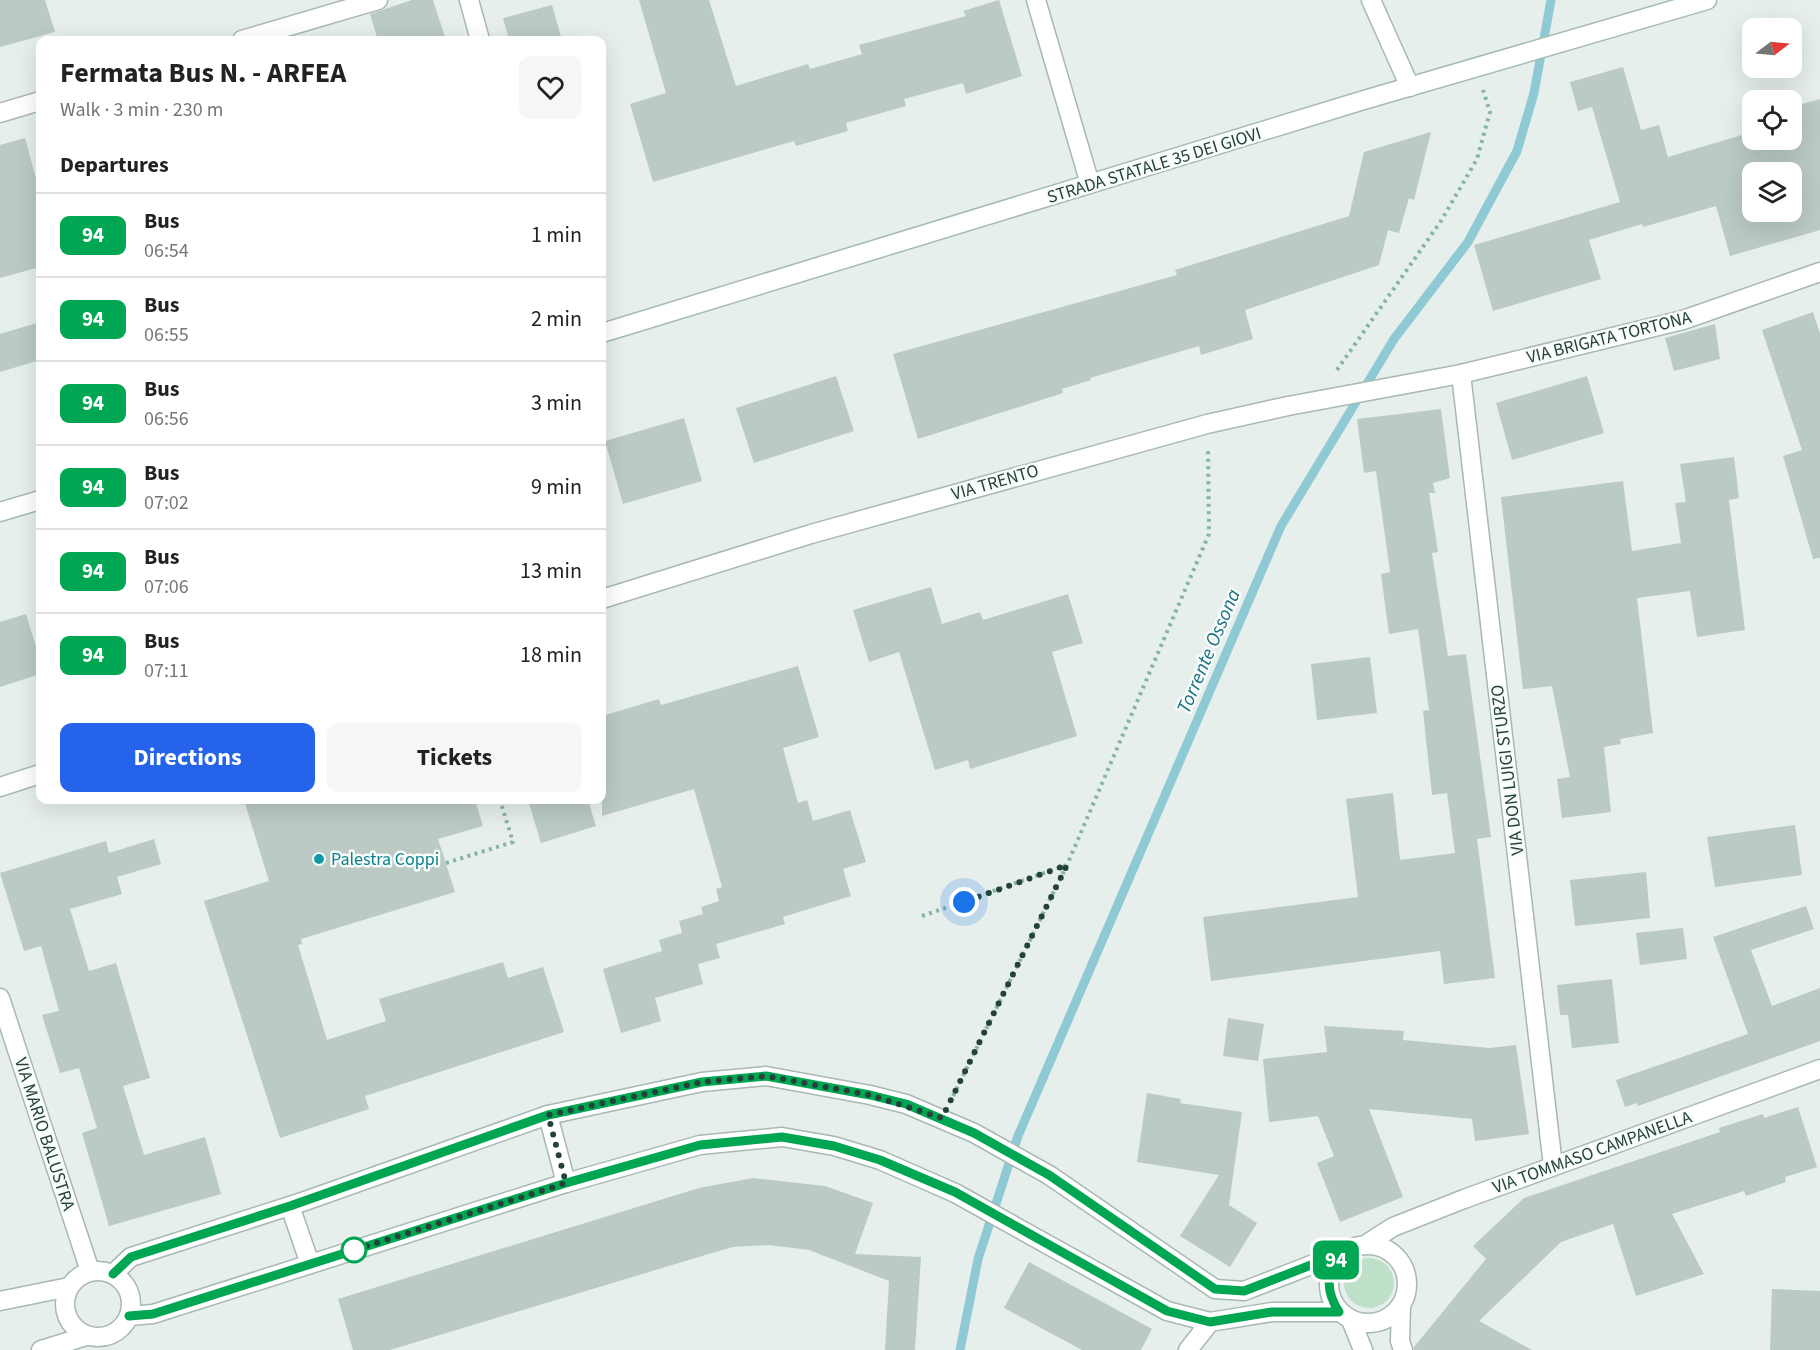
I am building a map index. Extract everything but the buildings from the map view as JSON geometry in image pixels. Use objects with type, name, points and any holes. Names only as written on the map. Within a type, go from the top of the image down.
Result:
[{"type":"street","points":[[256,36],[378,0]]},
{"type":"street","points":[[469,0],[479,36]]},
{"type":"street","points":[[1036,0],[1090,184]]},
{"type":"street","points":[[1371,0],[1410,87]]},
{"type":"street","name":"STRADA STATALE 35 DEI GIOVI","points":[[606,332],[1476,67],[1707,0]]},
{"type":"street","points":[[0,113],[36,102]]},
{"type":"street","name":"VIA BRIGATA TORTONA","points":[[1394,386],[1461,374],[1683,320],[1820,272]]},
{"type":"street","name":"VIA DON LUIGI STURZO","points":[[1461,374],[1553,1166]]},
{"type":"street","name":"VIA TRENTO","points":[[606,598],[811,534],[1207,424],[1394,386]]},
{"type":"street","points":[[0,512],[36,501]]},
{"type":"street","points":[[0,787],[36,775]]},
{"type":"street","name":"VIA MARIO BALUSTRA","points":[[0,998],[90,1271]]},
{"type":"street","name":"VIA TOMMASO CAMPANELLA","points":[[1368,1243],[1393,1227],[1820,1069]]},
{"type":"street","points":[[113,1274],[131,1257],[290,1206],[548,1115],[702,1082],[766,1076],[870,1095],[942,1118],[974,1133],[1049,1175],[1215,1289],[1244,1291],[1368,1243],[1390,1249],[1404,1265],[1408,1287],[1401,1307],[1400,1341],[1403,1350]]},
{"type":"street","points":[[548,1115],[566,1183]]},
{"type":"street","points":[[129,1316],[153,1314],[566,1183],[700,1145],[782,1137],[834,1146],[880,1160],[955,1192],[1167,1311],[1210,1322],[1272,1312],[1345,1316],[1369,1324],[1387,1319],[1401,1307]]},
{"type":"street","points":[[290,1206],[310,1264]]},
{"type":"street","points":[[1342,1253],[1332,1266],[1328,1282],[1330,1298],[1345,1316],[1363,1350]]},
{"type":"street","points":[[41,1350],[86,1336],[115,1342],[129,1316],[131,1304],[129,1292],[123,1282],[113,1274],[102,1270],[90,1271],[79,1276],[69,1287],[64,1301],[66,1315],[74,1328],[86,1336]]},
{"type":"street","points":[[0,1301],[69,1287]]},
{"type":"street","points":[[1188,1350],[1210,1322]]},
{"type":"path","points":[[1316,401],[1441,221],[1476,159],[1490,112],[1476,67]]},
{"type":"path","points":[[942,1118],[1067,865],[1209,534],[1207,424]]},
{"type":"path","points":[[446,863],[513,843],[501,804]]},
{"type":"path","points":[[922,916],[1067,865]]},
{"type":"green space","points":[[1374,1258],[1387,1265],[1393,1273],[1393,1293],[1387,1301],[1379,1307],[1364,1308],[1351,1301],[1345,1293],[1344,1278],[1351,1265],[1359,1259]]},
{"type":"waterway","name":"Torrente Ossona","points":[[960,1350],[978,1259],[1018,1136],[1281,526],[1394,339],[1468,242],[1517,151],[1534,93],[1551,0]]},
{"type":"bus line","name":"94","points":[[113,1274],[131,1257],[290,1206],[548,1115],[702,1082],[766,1076],[906,1104],[974,1133],[1049,1175],[1197,1279],[1215,1289],[1244,1291],[1342,1253],[1332,1266],[1328,1282],[1330,1298],[1339,1312],[1272,1312],[1210,1322],[1167,1311],[955,1192],[880,1160],[834,1146],[782,1137],[700,1145],[566,1183],[153,1314],[129,1316]]},
{"type":"place","name":"Palestra Coppi","points":[[319,859]]},
{"type":"route","points":[[354,1250],[345,1253],[566,1183],[548,1115],[702,1082],[766,1076],[870,1095],[906,1104],[942,1118],[1067,865],[964,902]]}]
